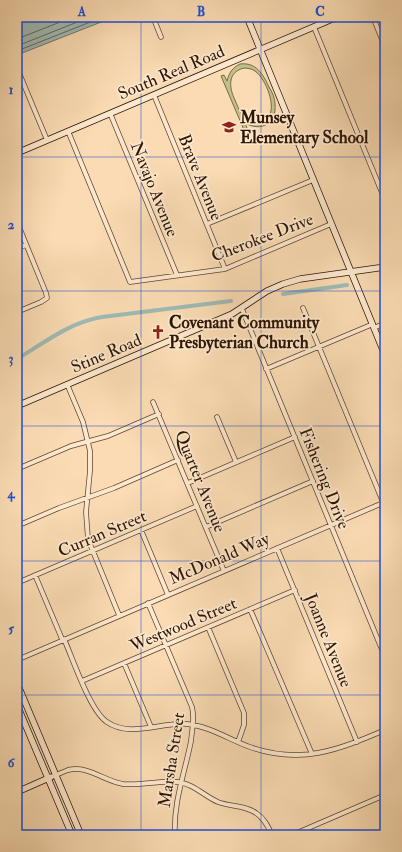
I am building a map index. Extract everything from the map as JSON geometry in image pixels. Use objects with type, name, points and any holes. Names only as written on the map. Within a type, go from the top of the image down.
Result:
[{"type":"street","points":[[153,17],[161,36]]},
{"type":"street","points":[[247,17],[385,355]]},
{"type":"street","name":"South Real Road","points":[[17,153],[337,17]]},
{"type":"street","points":[[373,17],[385,47]]},
{"type":"street","points":[[314,27],[385,200]]},
{"type":"street","points":[[17,68],[47,140]]},
{"type":"street","name":"Brave Avenue","points":[[154,95],[225,269]]},
{"type":"street","name":"Navajo Avenue","points":[[110,113],[176,275]]},
{"type":"street","name":"Cherokee Drive","points":[[68,131],[130,282],[225,269],[331,224]]},
{"type":"street","points":[[207,224],[313,180]]},
{"type":"street","points":[[17,222],[47,298],[17,312]]},
{"type":"street","points":[[17,248],[26,245]]},
{"type":"street","name":"Stine Road","points":[[17,406],[232,314],[267,292],[284,284],[300,280],[385,267]]},
{"type":"street","points":[[303,308],[384,504]]},
{"type":"street","name":"Fishering Drive","points":[[242,309],[385,657]]},
{"type":"street","points":[[266,369],[373,326],[385,323]]},
{"type":"street","points":[[67,384],[83,422],[88,441],[90,471],[86,526],[88,539],[119,615]]},
{"type":"street","name":"Quarter Avenue","points":[[153,402],[224,571]]},
{"type":"street","points":[[17,469],[70,446],[112,434],[159,414]]},
{"type":"street","points":[[218,417],[236,462]]},
{"type":"street","points":[[188,483],[294,437]]},
{"type":"street","points":[[17,526],[59,508],[114,488],[178,460]]},
{"type":"street","points":[[206,527],[313,481]]},
{"type":"street","name":"McDonald Way","points":[[17,660],[168,594],[384,504]]},
{"type":"street","name":"Curran Street","points":[[17,583],[197,506]]},
{"type":"street","points":[[141,530],[168,594]]},
{"type":"street","name":"Joanne Avenue","points":[[277,548],[357,742]]},
{"type":"street","points":[[35,575],[93,707],[106,722],[118,728],[125,729],[179,724],[193,725],[272,753],[294,755],[312,754],[333,750],[385,730]]},
{"type":"street","name":"Westwood Street","points":[[82,681],[295,590]]},
{"type":"street","name":"Marsha Street","points":[[148,603],[192,707],[194,719],[175,818],[175,835]]},
{"type":"street","points":[[250,609],[312,754]]},
{"type":"street","points":[[208,627],[244,713],[244,724],[238,742]]},
{"type":"street","points":[[124,663],[151,727]]},
{"type":"street","points":[[17,683],[72,835]]},
{"type":"street","points":[[17,705],[80,835]]},
{"type":"street","points":[[17,792],[66,771],[78,769],[89,771],[112,781],[124,784],[173,781],[193,787],[218,802],[252,810],[262,817],[272,835]]},
{"type":"street","points":[[292,835],[385,796]]},
{"type":"shaded area","points":[[240,64],[255,67],[261,73],[271,91],[275,104],[275,111],[271,121],[257,127],[245,123],[247,128],[244,130],[221,76],[224,75],[227,81],[231,71]],"holes":[[[244,68],[254,70],[263,80],[269,93],[271,100],[270,113],[268,118],[264,121],[257,123],[249,121],[245,118],[238,108],[231,90],[232,77],[238,70]]]},
{"type":"water","points":[[17,17],[114,17],[17,55]]},
{"type":"waterway","points":[[283,294],[347,285]]},
{"type":"waterway","points":[[17,359],[68,328],[90,320],[102,317],[231,301]]},
{"type":"place","name":"Munsey Elementary School","points":[[229,127]]},
{"type":"place","name":"Covenant Community Presbyterian Church","points":[[158,332]]}]
